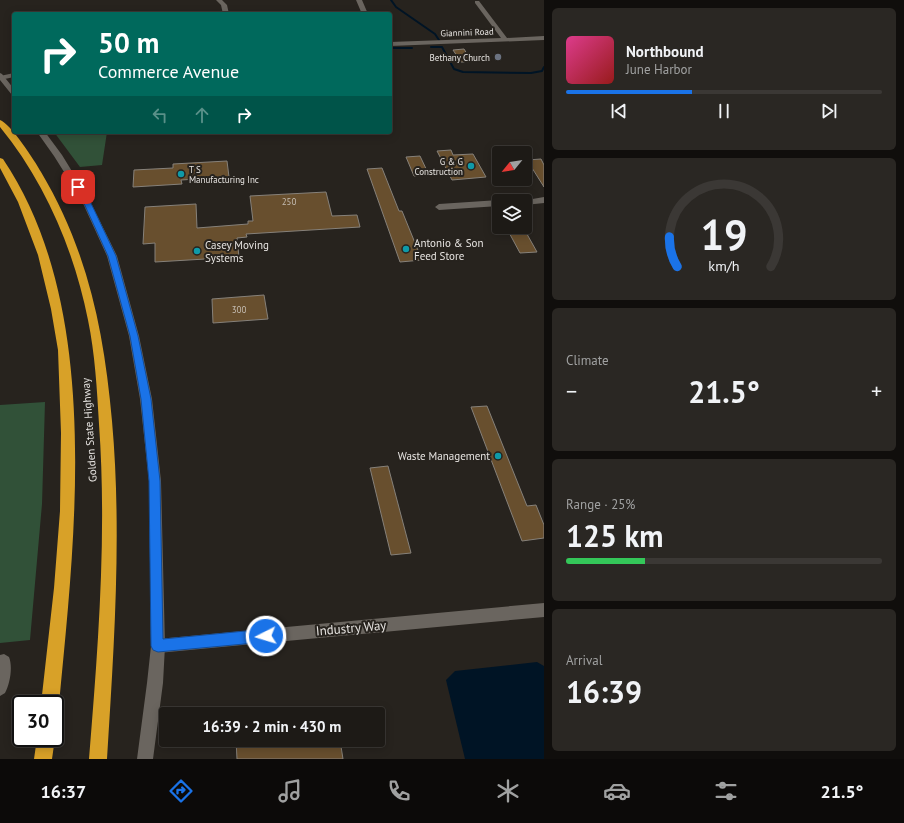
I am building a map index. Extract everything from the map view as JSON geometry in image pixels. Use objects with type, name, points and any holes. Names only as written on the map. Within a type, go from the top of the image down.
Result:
[{"type":"highway","name":"Golden State Highway","points":[[0,122],[13,138],[43,183],[67,233],[87,294],[100,354],[107,430],[110,528],[105,653],[98,759]]},
{"type":"highway","name":"Golden State Highway","points":[[0,161],[25,205],[39,244],[52,289],[62,338],[68,434],[68,504],[63,589],[51,695]]},
{"type":"highway","points":[[43,759],[45,747]]},
{"type":"street","points":[[219,0],[225,8],[226,12]]},
{"type":"street","points":[[359,0],[364,12]]},
{"type":"street","points":[[477,2],[506,40]]},
{"type":"street","name":"Giannini Road","points":[[392,44],[544,38]]},
{"type":"street","points":[[1,76],[12,75]]},
{"type":"street","points":[[1,76],[12,91]]},
{"type":"street","points":[[42,134],[58,155],[85,199],[112,256],[134,336],[146,399],[154,481],[158,646],[155,683],[145,759]]},
{"type":"street","points":[[532,201],[544,200]]},
{"type":"street","points":[[439,207],[492,203]]},
{"type":"street","name":"Industry Way","points":[[158,646],[544,610]]},
{"type":"street","points":[[0,688],[2,662]]},
{"type":"green space","points":[[55,134],[107,134],[102,165],[80,167]]},
{"type":"green space","points":[[45,402],[42,504],[30,640],[0,643],[0,405]]},
{"type":"water","points":[[537,662],[544,666],[544,759],[465,759],[446,680],[455,671]]},
{"type":"building","points":[[464,49],[472,62],[461,62],[453,50]]},
{"type":"building","points":[[451,150],[453,155],[473,154],[486,177],[452,180],[437,151]]},
{"type":"building","points":[[420,156],[429,175],[414,176],[406,157]]},
{"type":"building","points":[[541,159],[544,165],[544,187],[532,168],[532,160]]},
{"type":"building","name":"T S Manufacturing Inc","points":[[227,161],[229,177],[181,180],[182,184],[133,187],[134,170],[173,168],[173,164]]},
{"type":"building","points":[[382,168],[399,211],[402,211],[422,260],[400,262],[367,169]]},
{"type":"building","points":[[326,192],[332,216],[357,215],[360,227],[246,234],[247,237],[237,238],[239,257],[155,262],[155,243],[143,244],[145,207],[196,204],[197,228],[248,224],[248,221],[253,221],[250,196]]},
{"type":"building","points":[[510,234],[527,234],[537,252],[520,253]]},
{"type":"building","name":"Casey Moving Systems","points":[[264,295],[268,319],[213,323],[212,299]]},
{"type":"building","name":"Waste Management","points":[[487,406],[527,506],[536,505],[544,525],[544,538],[522,541],[471,407]]},
{"type":"building","points":[[388,466],[411,553],[391,555],[370,468]]},
{"type":"building","points":[[236,747],[341,747],[343,759],[237,759]]},
{"type":"waterway","points":[[391,0],[396,7],[435,34],[439,40]]},
{"type":"waterway","points":[[431,47],[442,47],[454,69],[463,72],[531,73],[542,71],[544,67]]},
{"type":"waterway","points":[[392,48],[412,48]]},
{"type":"place","name":"Bethany Church","points":[[498,57]]},
{"type":"place","name":"G & G Construction","points":[[471,166]]},
{"type":"place","name":"T S Manufacturing Inc","points":[[181,174]]},
{"type":"place","name":"Antonio & Son Feed Store","points":[[406,249]]},
{"type":"place","name":"Casey Moving Systems","points":[[197,251]]},
{"type":"place","name":"Waste Management","points":[[498,456]]},
{"type":"route","points":[[78,187],[112,256],[134,336],[146,399],[154,481],[158,646],[266,636]]}]
